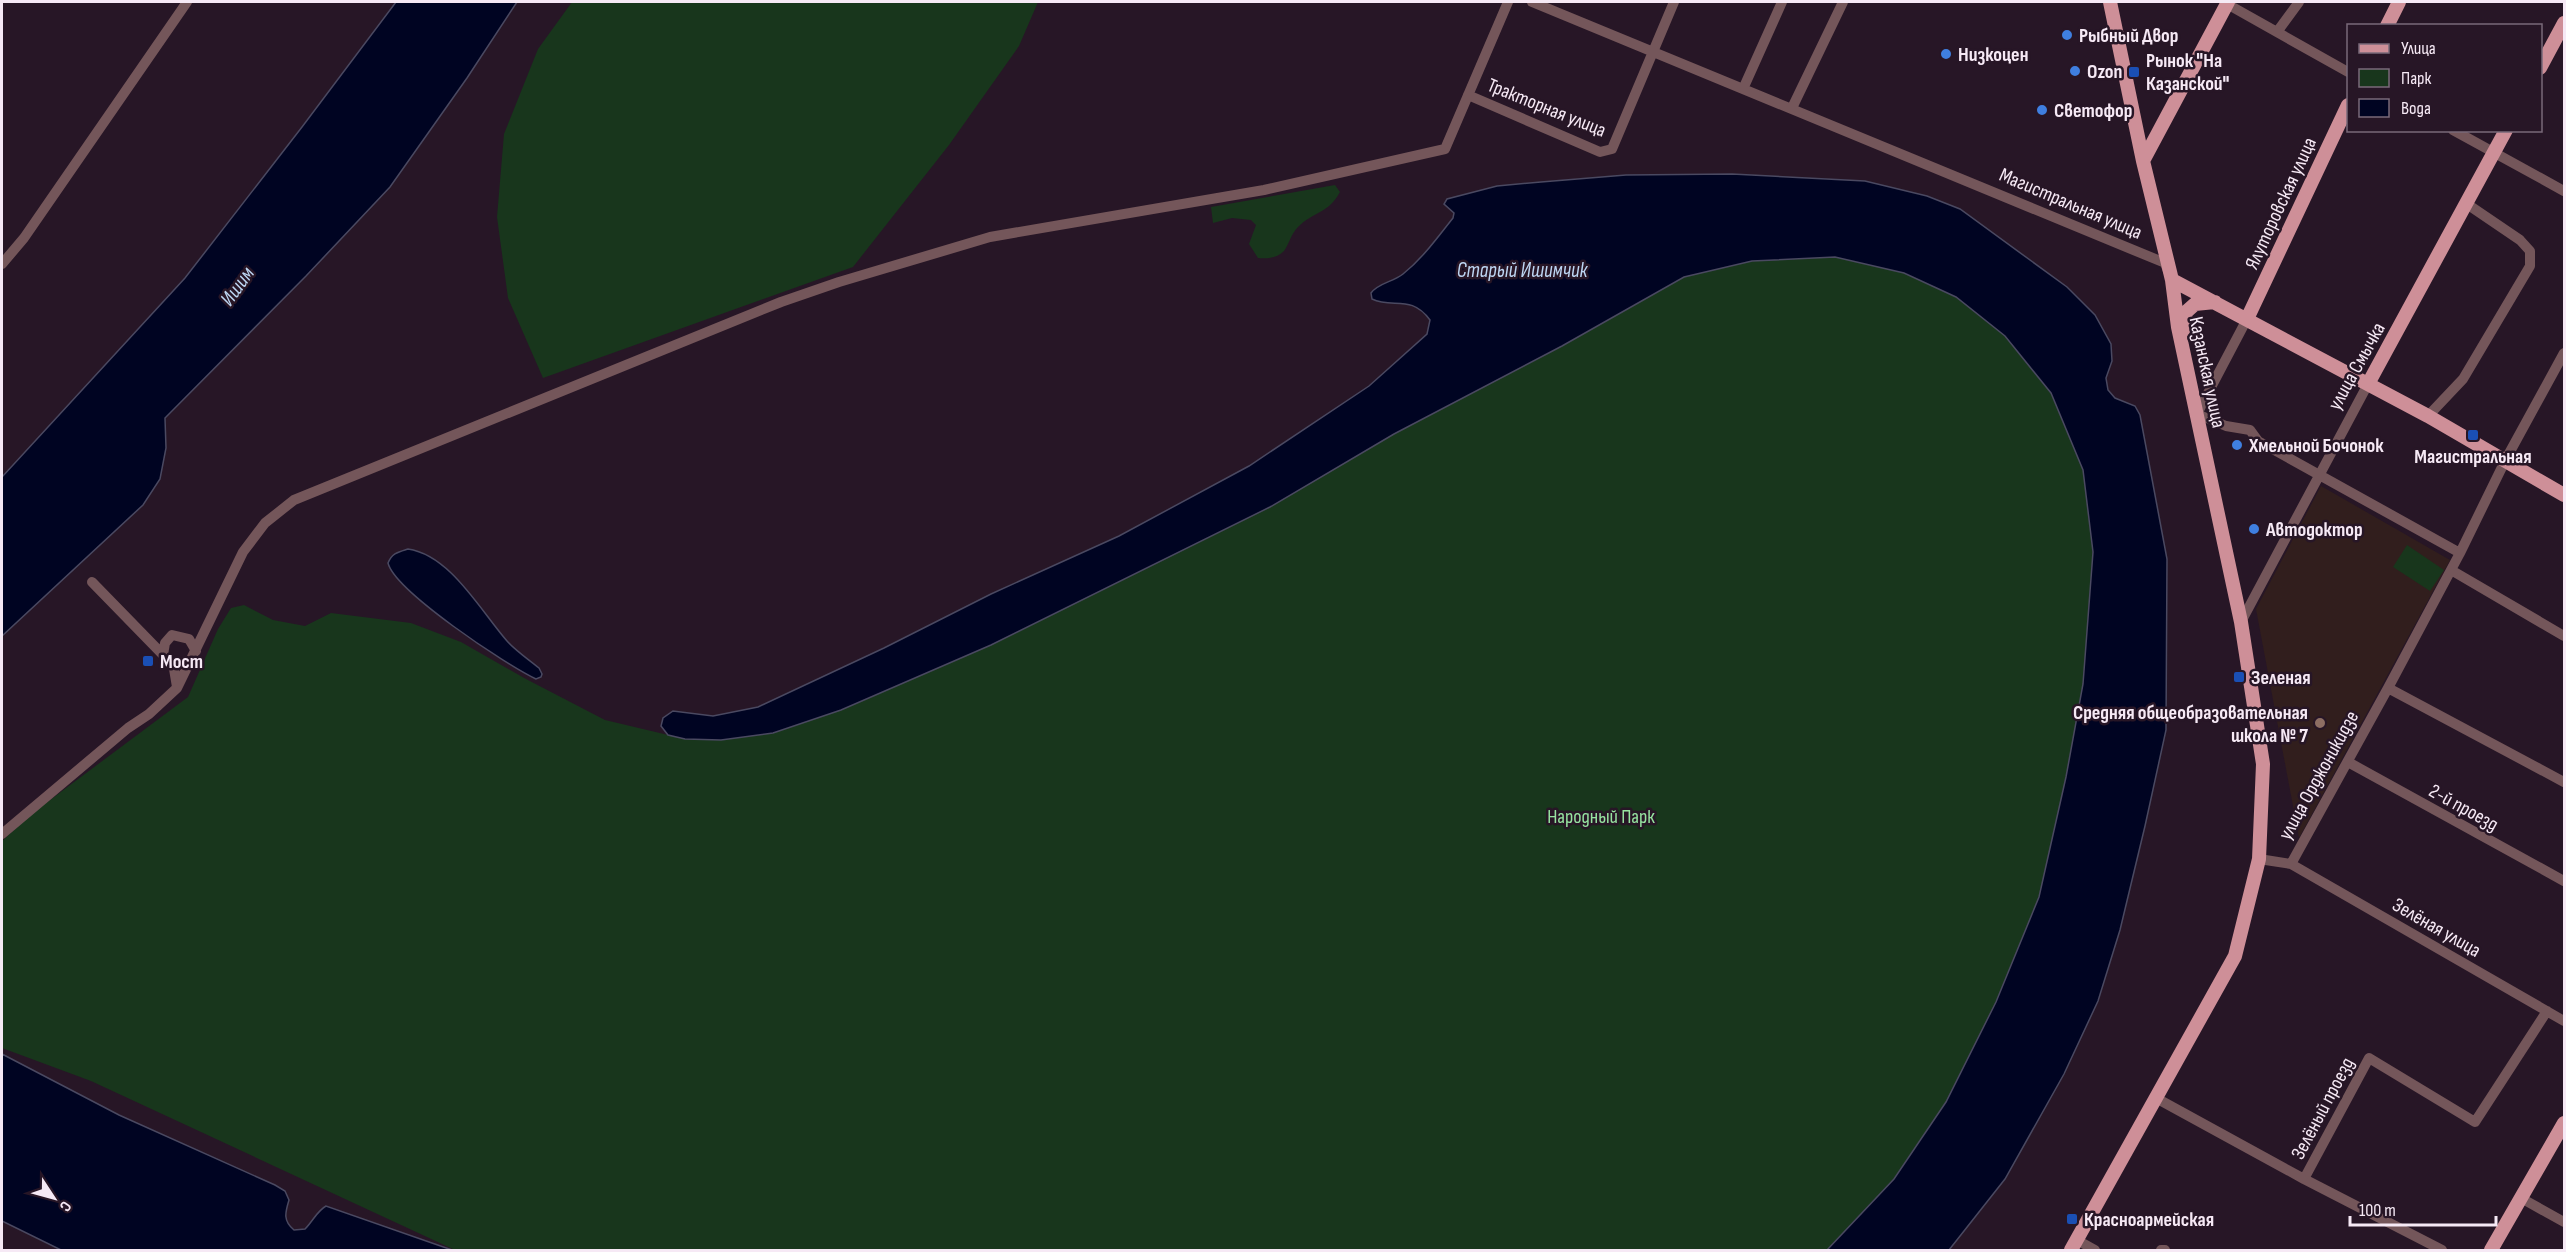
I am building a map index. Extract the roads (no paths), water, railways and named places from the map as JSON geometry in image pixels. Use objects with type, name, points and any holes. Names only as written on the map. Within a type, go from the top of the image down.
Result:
[{"type":"main road","points":[[2388,24],[2399,2]]},
{"type":"main road","points":[[2144,161],[2228,3]]},
{"type":"main road","name":"Казанская улица","points":[[2112,4],[2144,161],[2172,280],[2181,342],[2241,621],[2263,764],[2259,859]]},
{"type":"main road","points":[[2542,66],[2565,24]]},
{"type":"main road","name":"Ялуторовская улица","points":[[2247,319],[2347,109]]},
{"type":"main road","name":"улица Смычка","points":[[2368,384],[2505,132]]},
{"type":"main road","name":"Магистральная улица","points":[[2172,280],[2428,416],[2565,495]]},
{"type":"main road","points":[[2181,342],[2186,312],[2195,304],[2215,302]]},
{"type":"main road","points":[[2074,1245],[2235,956],[2259,859]]},
{"type":"main road","points":[[2491,1251],[2565,1123]]},
{"type":"street","points":[[2,264],[24,238],[187,2]]},
{"type":"street","points":[[2,834],[128,728],[149,714],[177,687],[243,552],[265,523],[294,500],[781,302],[839,282],[990,237],[1264,190],[1444,149],[1508,2]]},
{"type":"street","name":"Магистральная улица","points":[[1532,2],[2165,263],[2172,280]]},
{"type":"street","points":[[1651,52],[1674,2]]},
{"type":"street","points":[[1743,89],[1782,2]]},
{"type":"street","points":[[1792,108],[1843,2]]},
{"type":"street","points":[[2277,32],[2299,2]]},
{"type":"street","points":[[2228,3],[2347,71]]},
{"type":"street","name":"Тракторная улица","points":[[1468,95],[1600,152],[1612,149],[1651,52]]},
{"type":"street","points":[[2456,132],[2565,191]]},
{"type":"street","points":[[2428,416],[2463,379],[2530,266],[2530,251],[2520,240],[2467,204]]},
{"type":"street","points":[[2247,319],[2197,414],[2226,426],[2250,430],[2258,441],[2317,476],[2460,553]]},
{"type":"street","name":"улица Орджоникидзе","points":[[2259,859],[2291,864],[2388,688],[2460,553],[2506,459],[2565,353]]},
{"type":"street","name":"улица Смычка","points":[[2241,621],[2368,384]]},
{"type":"street","points":[[2451,570],[2565,636]]},
{"type":"street","points":[[92,582],[174,669],[177,687]]},
{"type":"street","points":[[162,655],[165,643],[172,635],[189,639],[196,651]]},
{"type":"street","points":[[2388,688],[2565,782]]},
{"type":"street","name":"2-й проезд","points":[[2348,762],[2565,881]]},
{"type":"street","name":"Зелёная улица","points":[[2291,864],[2565,1021]]},
{"type":"street","name":"Зелёный проезд","points":[[2304,1179],[2369,1058],[2475,1122],[2547,1011]]},
{"type":"street","points":[[2156,1098],[2442,1251]]},
{"type":"street","points":[[2521,1198],[2565,1222]]},
{"type":"street","points":[[2074,1245],[2095,1251]]},
{"type":"water","name":"Ишим","points":[[396,2],[517,2],[390,187],[306,276],[165,418],[166,448],[160,479],[143,505],[2,636],[2,477],[185,278]]},
{"type":"water","name":"Старый Ишимчик","points":[[1732,174],[1865,181],[1927,196],[1960,209],[2067,287],[2095,315],[2111,344],[2112,361],[2106,378],[2108,390],[2115,398],[2135,406],[2140,415],[2167,559],[2166,730],[2145,826],[2120,930],[2098,1001],[2064,1074],[2005,1179],[1949,1250],[1827,1250],[1894,1179],[1946,1102],[1996,1002],[2039,897],[2066,777],[2083,684],[2093,552],[2083,470],[2051,393],[2005,336],[1956,297],[1904,273],[1835,257],[1752,261],[1684,277],[1562,346],[1394,434],[1270,507],[991,645],[841,710],[773,733],[721,740],[685,739],[668,735],[661,726],[663,718],[673,711],[713,716],[758,707],[884,648],[991,594],[1119,536],[1249,466],[1369,386],[1427,334],[1430,320],[1416,307],[1380,302],[1372,299],[1371,293],[1403,274],[1453,218],[1454,213],[1444,204],[1447,199],[1497,186],[1541,182],[1626,175]]},
{"type":"water","points":[[408,549],[423,553],[451,573],[507,641],[539,668],[541,677],[536,679],[478,644],[410,591],[395,575],[388,563],[393,555]]},
{"type":"water","points":[[2,1054],[119,1115],[285,1191],[289,1200],[287,1220],[294,1230],[305,1229],[326,1206],[452,1250],[61,1250],[2,1221]]},
{"type":"place","name":"Рыбный Двор","points":[[2067,35]]},
{"type":"place","name":"Низкоцен","points":[[1946,54]]},
{"type":"place","name":"Ozon","points":[[2075,71]]},
{"type":"place","name":"Рынок \"На Казанской\"","points":[[2134,72]]},
{"type":"place","name":"Светофор","points":[[2042,110]]},
{"type":"place","name":"Магистральная","points":[[2473,435]]},
{"type":"place","name":"Хмельной Бочонок","points":[[2237,445]]},
{"type":"place","name":"Автодоктор","points":[[2254,529]]},
{"type":"place","name":"Мост","points":[[148,661]]},
{"type":"place","name":"Зеленая","points":[[2239,677]]},
{"type":"place","name":"Средняя общеобразовательная школа № 7","points":[[2320,723]]},
{"type":"place","name":"Красноармейская","points":[[2072,1219]]},
{"type":"park label","name":"Народный Парк","points":[[1601,816]]}]
